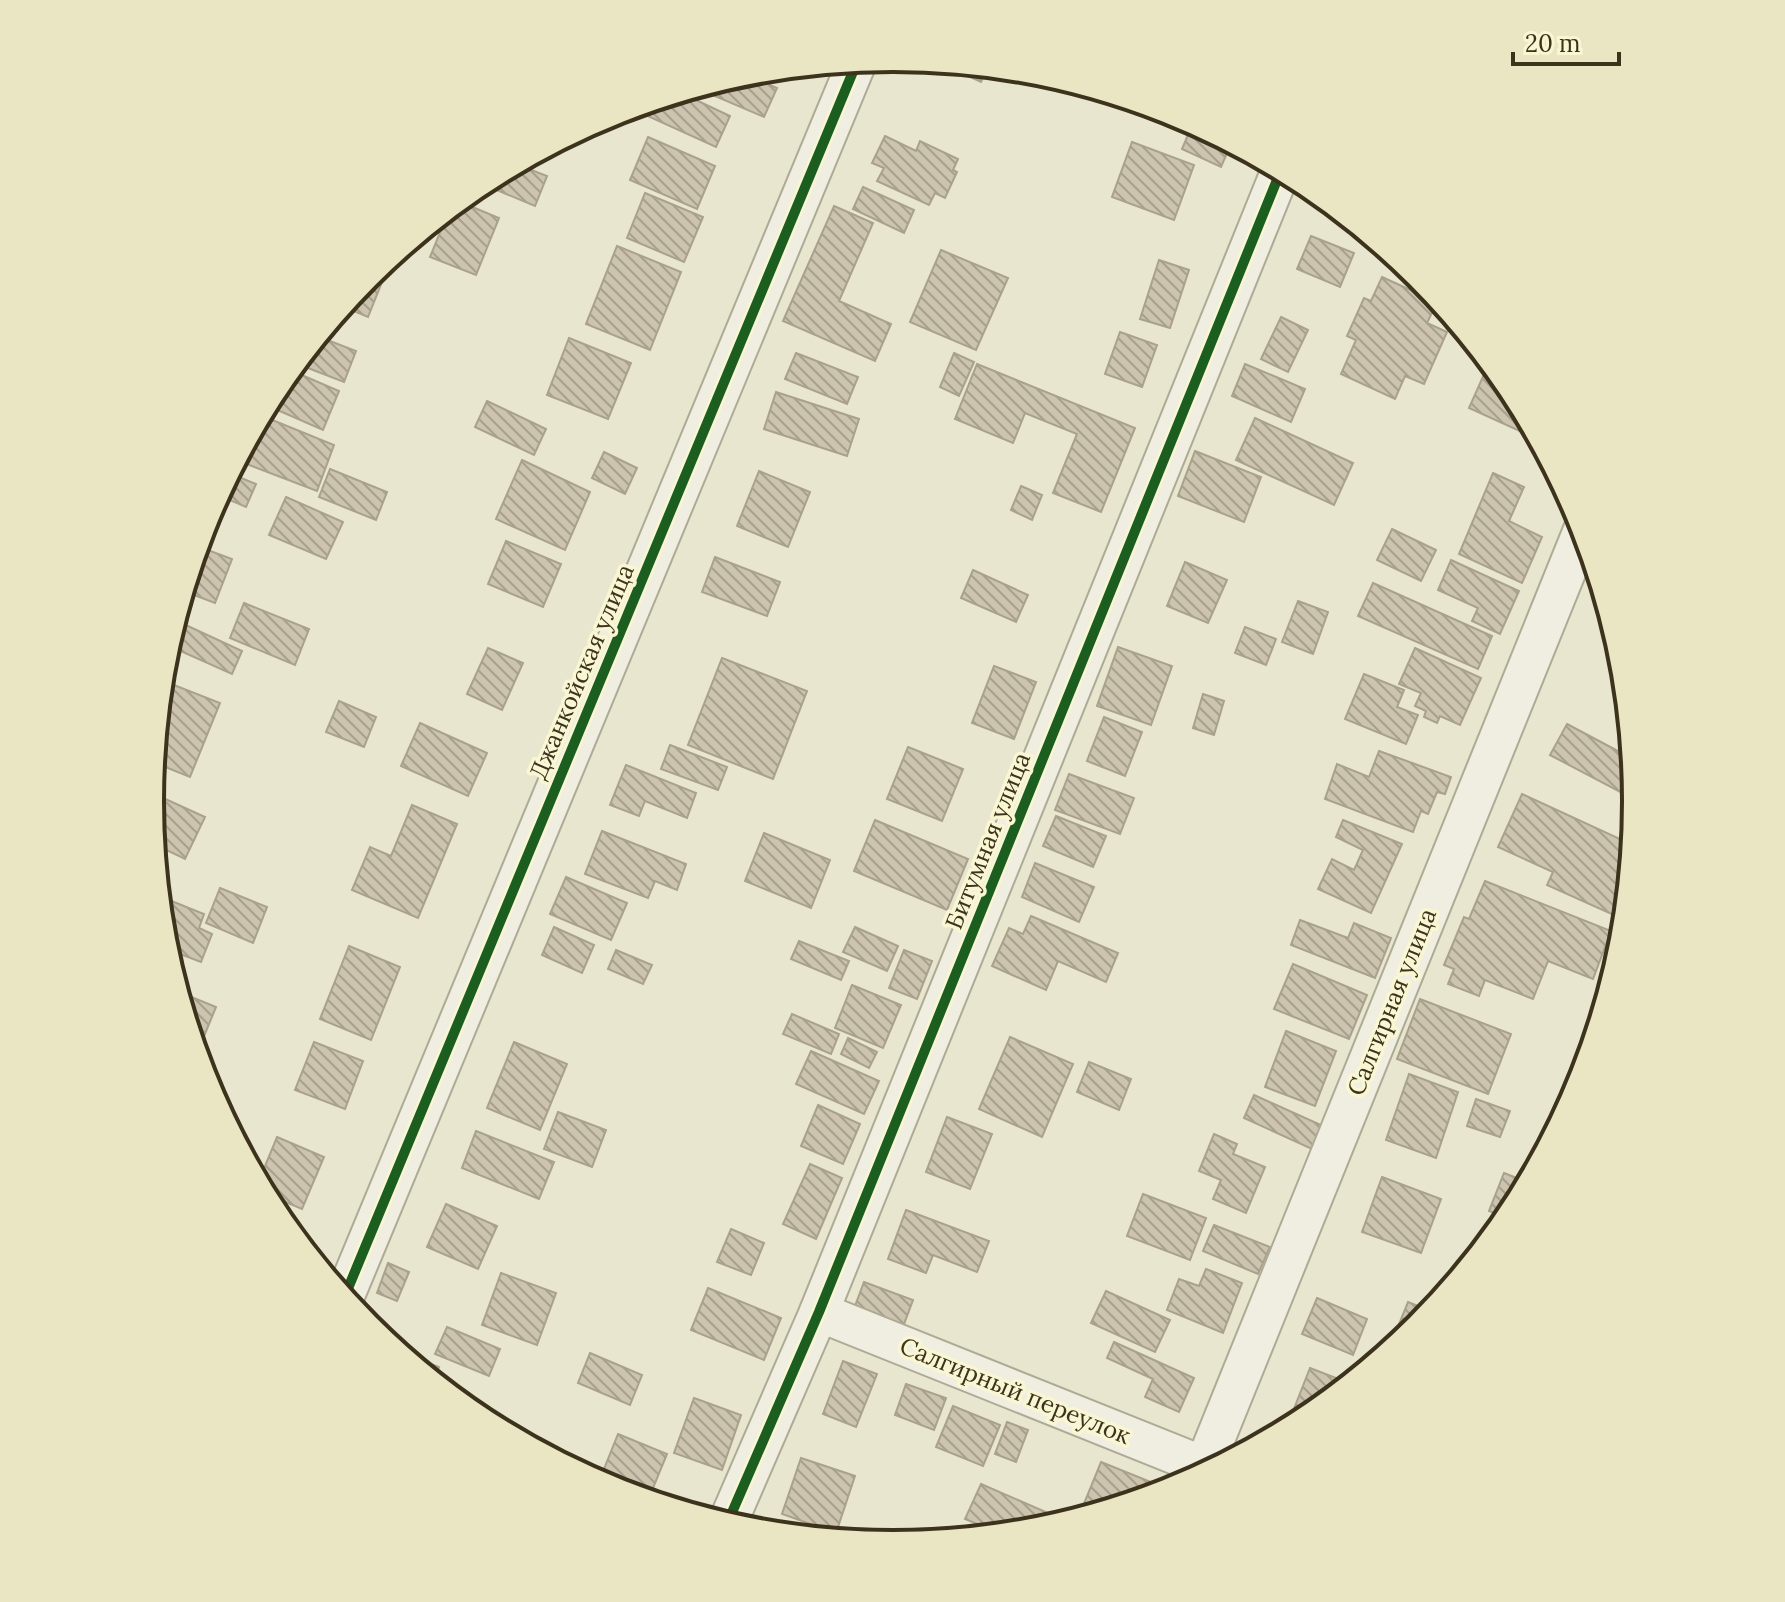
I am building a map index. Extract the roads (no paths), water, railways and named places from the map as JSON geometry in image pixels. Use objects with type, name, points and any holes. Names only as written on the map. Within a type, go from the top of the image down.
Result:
[{"type":"street","name":"Джанкойская улица","points":[[349,1287],[852,74]]},
{"type":"street","name":"Битумная улица","points":[[732,1512],[819,1312],[1276,182]]},
{"type":"street","name":"Салгирная улица","points":[[1210,1457],[1576,548]]},
{"type":"street","name":"Салгирный переулок","points":[[819,1312],[1193,1465]]}]
